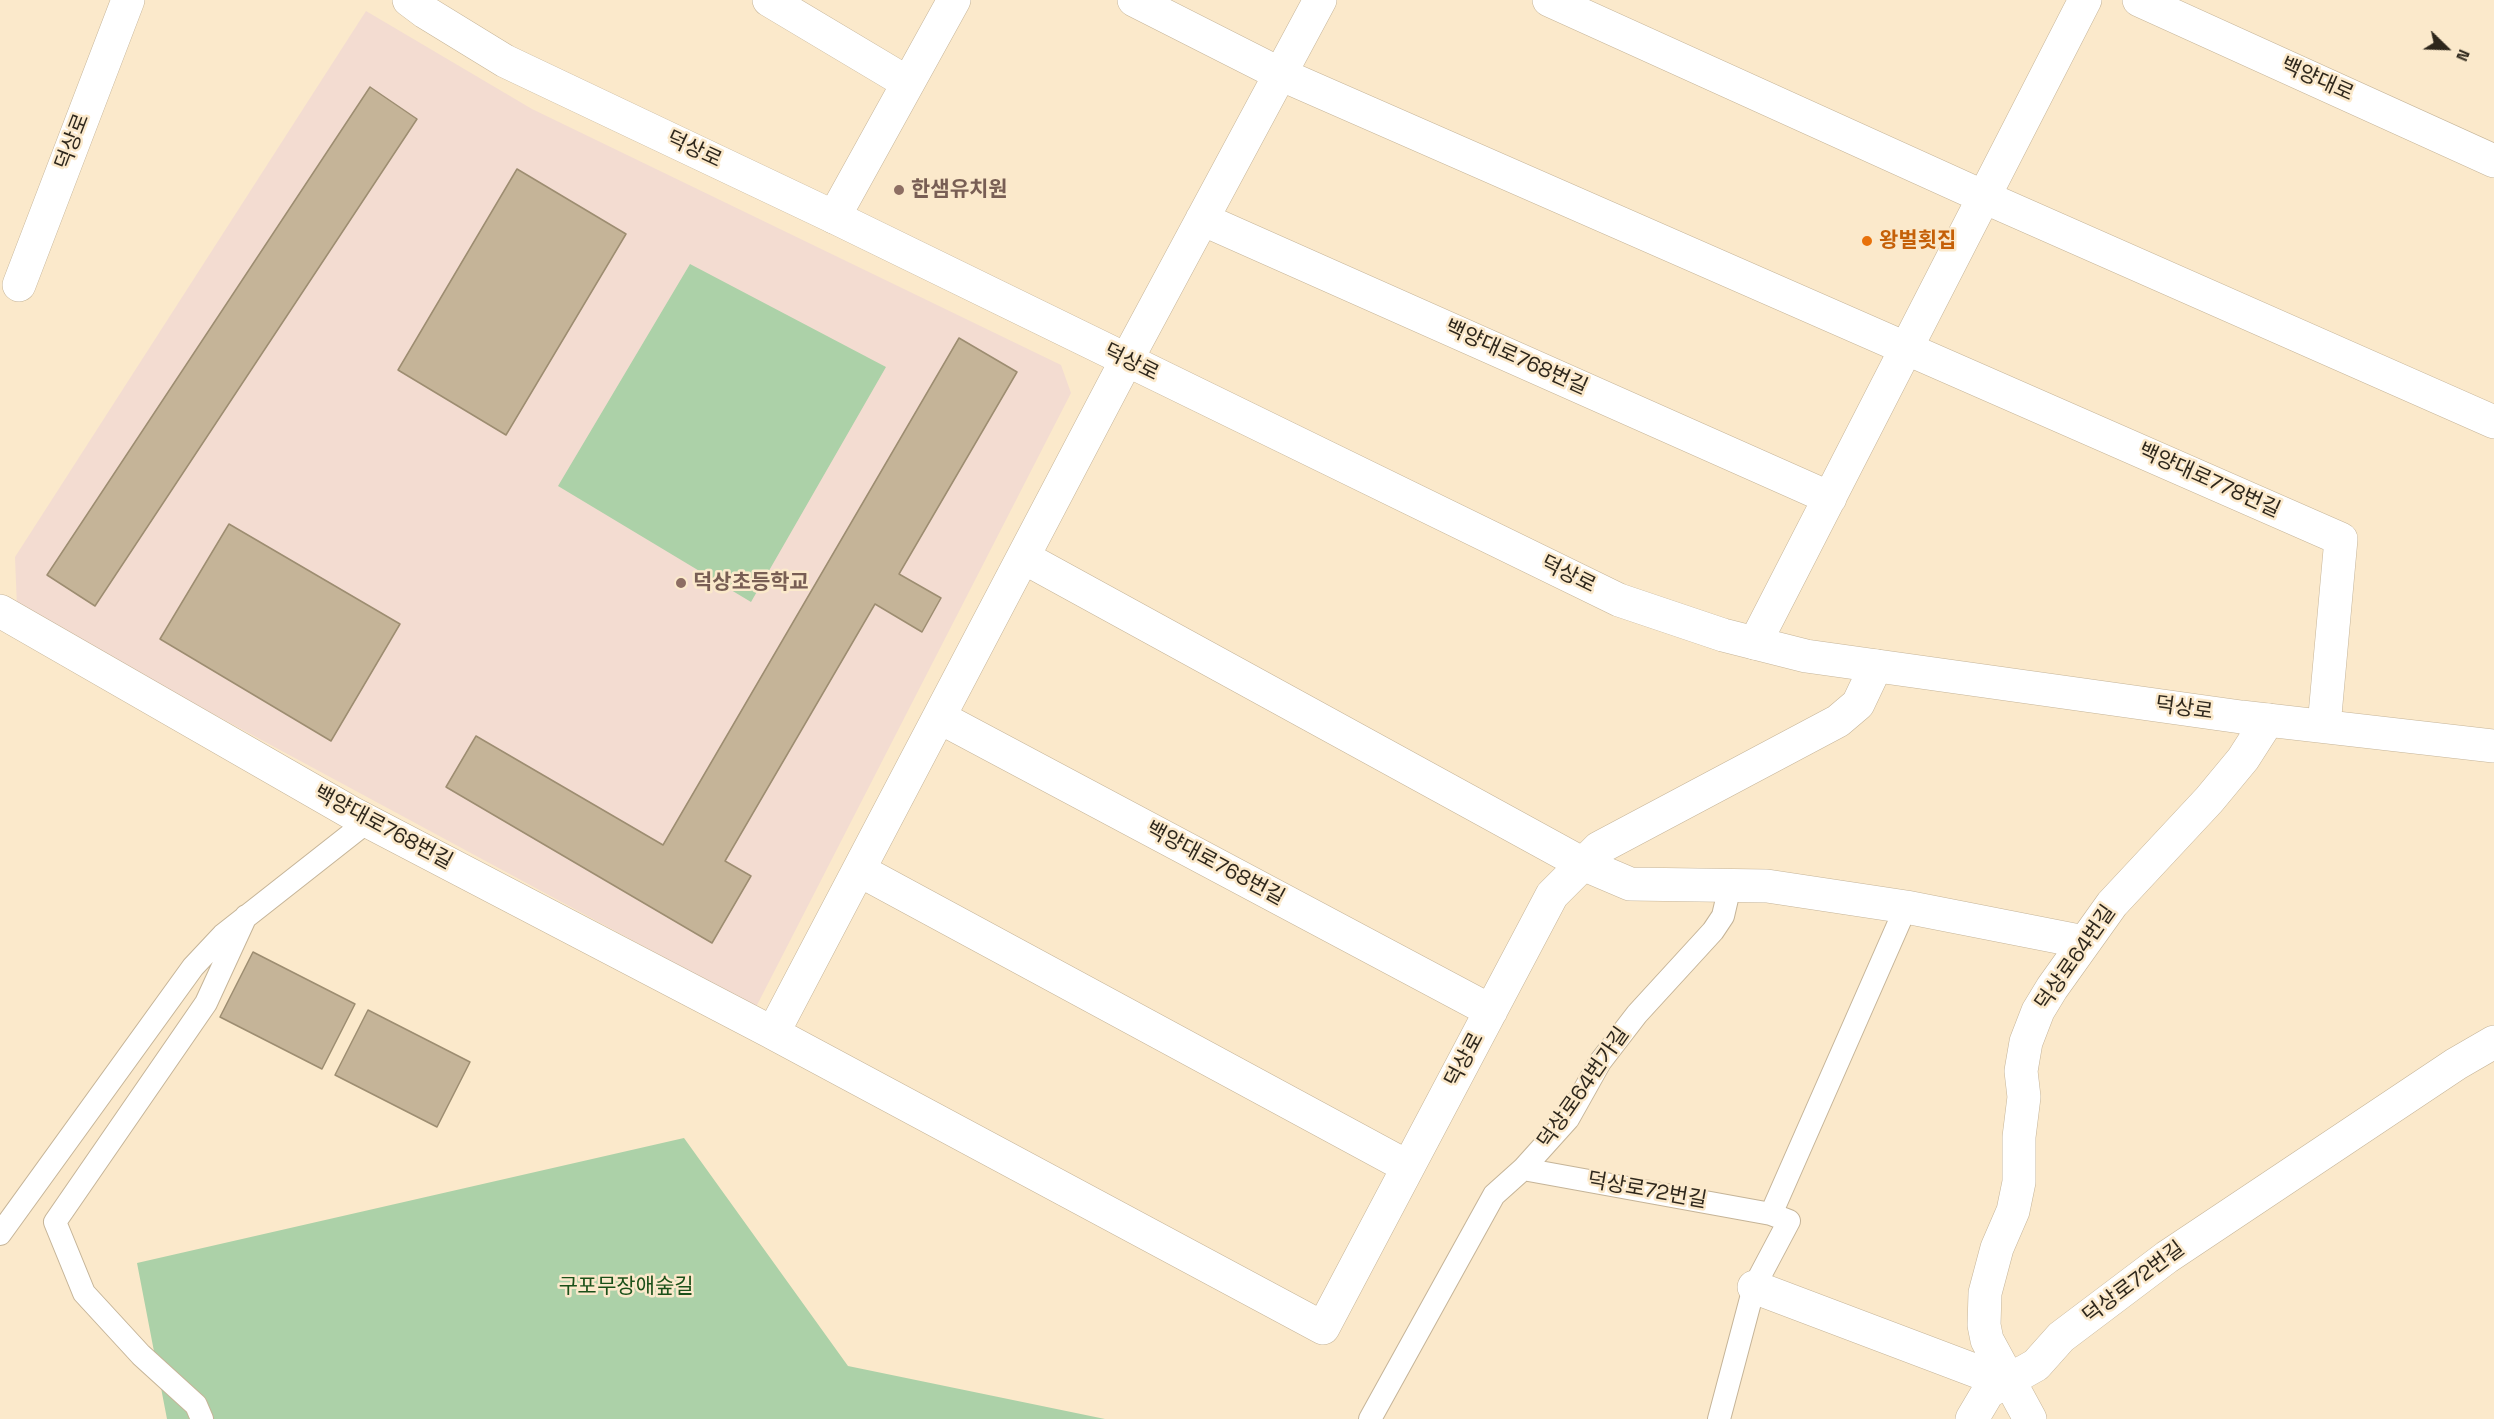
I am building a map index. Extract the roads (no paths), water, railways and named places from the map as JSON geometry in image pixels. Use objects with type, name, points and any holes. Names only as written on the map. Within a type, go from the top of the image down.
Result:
[{"type":"street","name":"덕상로","points":[[19,285],[128,0]]},
{"type":"street","name":"덕상로","points":[[409,0],[505,61],[834,217],[1619,600],[1723,635],[1806,656],[2268,720],[2494,747]]},
{"type":"street","points":[[769,0],[908,83]]},
{"type":"street","points":[[834,217],[954,0]]},
{"type":"street","points":[[1134,0],[1280,74],[1907,348]]},
{"type":"street","points":[[773,1033],[1126,361],[1320,0]]},
{"type":"street","points":[[1549,0],[1984,197],[2494,422]]},
{"type":"street","points":[[1755,643],[2085,0]]},
{"type":"street","name":"백양대로","points":[[2139,0],[2494,161]]},
{"type":"street","name":"백양대로768번길","points":[[1202,219],[1830,498]]},
{"type":"street","name":"백양대로778번길","points":[[1907,348],[2341,539],[2324,726]]},
{"type":"street","points":[[1023,557],[1583,864],[1630,884],[1767,886],[1906,907],[2085,942]]},
{"type":"street","name":"백양대로768번길","points":[[0,611],[368,821],[773,1033],[1323,1328]]},
{"type":"street","name":"덕상로","points":[[1323,1328],[1552,895],[1599,848],[1838,722],[1858,704],[1875,666]]},
{"type":"street","name":"백양대로768번길","points":[[939,717],[1491,1011]]},
{"type":"street","name":"덕상로64번길","points":[[2030,1419],[2008,1383],[1999,1360],[1987,1340],[1984,1325],[1985,1293],[1997,1248],[2013,1211],[2019,1182],[2019,1137],[2024,1096],[2021,1071],[2026,1042],[2038,1011],[2112,904],[2209,800],[2242,759],[2268,720]]},
{"type":"street","points":[[859,870],[1408,1167]]},
{"type":"street","name":"덕상로72번길","points":[[1972,1419],[1989,1392],[2036,1365],[2061,1337],[2167,1257],[2446,1071],[2494,1042]]},
{"type":"street","points":[[1754,1287],[2008,1383]]},
{"type":"lane","points":[[0,1234],[193,968],[223,935],[368,821]]},
{"type":"lane","name":"덕상로64번가길","points":[[1370,1419],[1494,1195],[1523,1169],[1568,1119],[1600,1062],[1637,1014],[1713,931],[1723,916],[1730,886]]},
{"type":"lane","points":[[1719,1419],[1754,1287],[1789,1221],[1771,1214],[1906,907]]},
{"type":"lane","points":[[202,1419],[196,1405],[141,1356],[84,1293],[55,1222],[206,1003],[246,916]]},
{"type":"lane","name":"덕상로72번길","points":[[1523,1169],[1771,1214]]},
{"type":"place","name":"한샘유치원","points":[[899,190]]},
{"type":"place","name":"왕벌횟집","points":[[1867,241]]},
{"type":"place","name":"덕상초등학교","points":[[681,583]]},
{"type":"park label","name":"구포무장애숲길","points":[[626,1287]]}]
